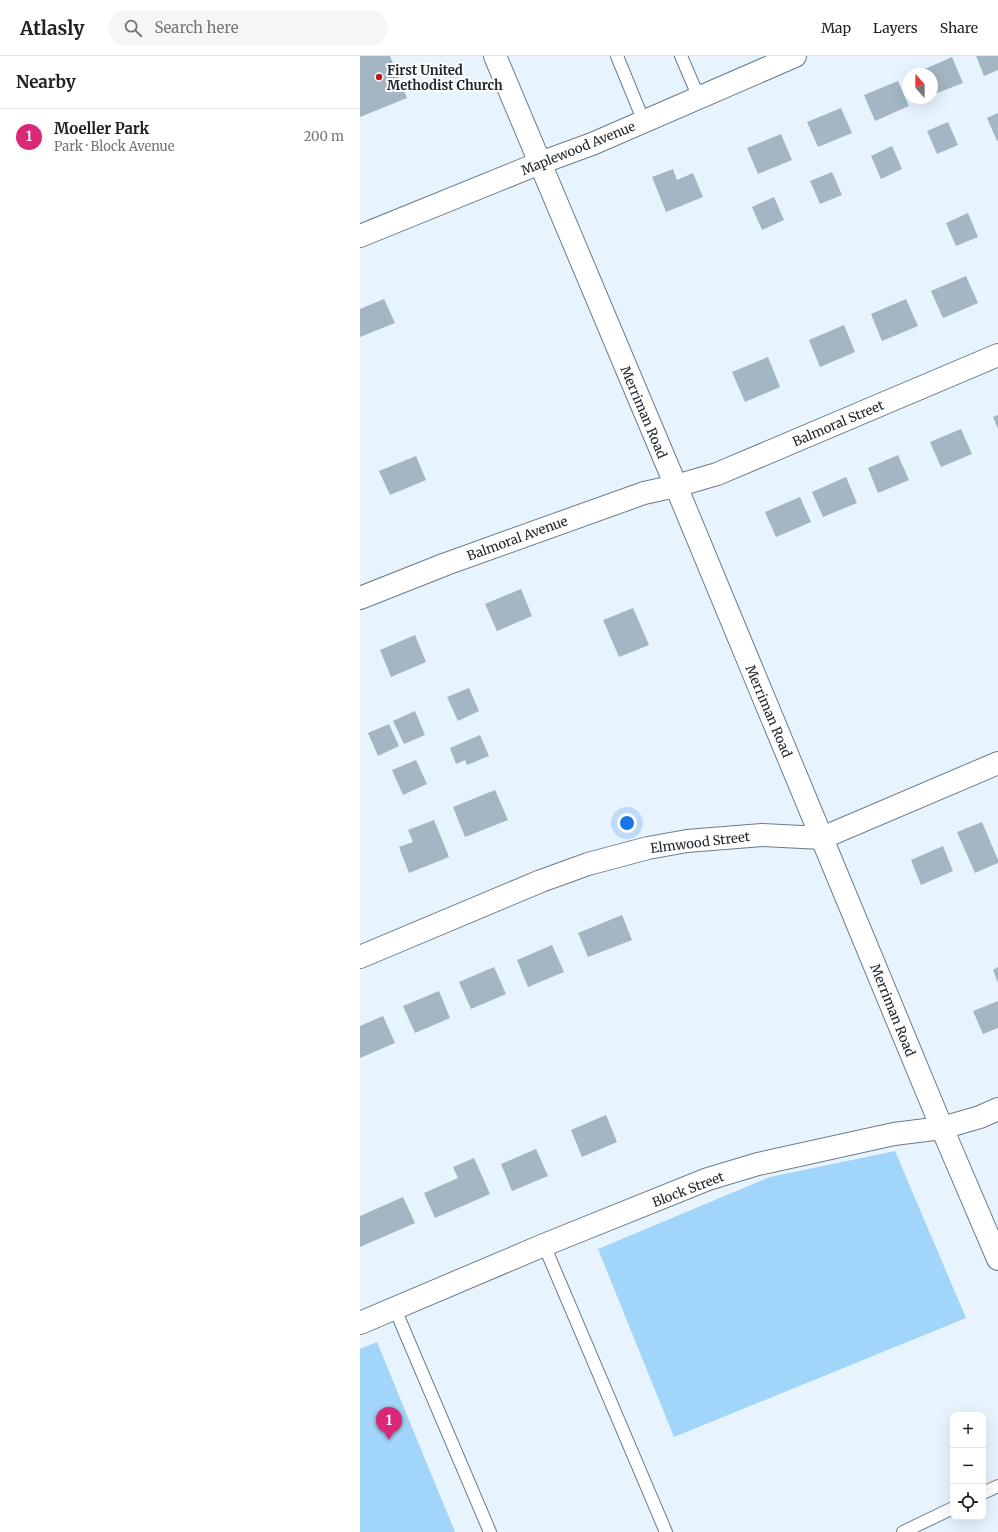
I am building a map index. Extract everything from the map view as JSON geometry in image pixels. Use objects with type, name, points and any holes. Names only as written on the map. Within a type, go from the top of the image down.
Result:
[{"type":"street","name":"Merriman Road","points":[[497,56],[540,163],[998,1259]]},
{"type":"street","name":"Maplewood Avenue","points":[[361,233],[592,144],[795,56]]},
{"type":"street","name":"Balmoral Street","points":[[676,486],[717,474],[998,355]]},
{"type":"street","name":"Balmoral Avenue","points":[[360,598],[446,564],[644,492],[676,486]]},
{"type":"street","name":"Elmwood Street","points":[[360,957],[541,881],[588,864],[648,848],[688,841],[762,835],[822,838],[998,763]]},
{"type":"street","name":"Block Street","points":[[360,1323],[544,1245],[708,1179],[758,1164],[894,1134],[942,1128],[998,1110]]},
{"type":"lane","points":[[617,56],[644,122]]},
{"type":"lane","points":[[681,56],[699,98]]},
{"type":"lane","points":[[544,1245],[666,1532]]},
{"type":"lane","points":[[393,1309],[490,1532]]},
{"type":"lane","points":[[986,1492],[998,1486]]},
{"type":"lane","points":[[903,1532],[950,1509]]},
{"type":"shaded area","points":[[895,1151],[966,1318],[674,1437],[598,1249],[770,1177]]},
{"type":"shaded area","points":[[377,1342],[455,1532],[360,1532],[360,1349]]},
{"type":"building","name":"First United Methodist Church","points":[[360,56],[390,56],[407,98],[360,117]]},
{"type":"building","points":[[976,56],[998,56],[998,70],[984,76]]},
{"type":"building","points":[[952,57],[963,83],[938,93],[938,68],[927,68]]},
{"type":"building","points":[[898,81],[902,90],[902,104],[908,104],[909,106],[875,121],[864,95]]},
{"type":"building","points":[[841,108],[852,133],[818,147],[807,122]]},
{"type":"building","points":[[998,113],[998,140],[997,141],[987,118]]},
{"type":"building","points":[[948,122],[958,145],[937,154],[927,131]]},
{"type":"building","points":[[781,134],[792,160],[758,174],[747,148]]},
{"type":"building","points":[[892,146],[902,169],[881,179],[871,156]]},
{"type":"building","points":[[673,169],[677,180],[693,173],[703,197],[666,212],[652,177]]},
{"type":"building","points":[[832,172],[842,195],[820,204],[810,181]]},
{"type":"building","points":[[774,197],[784,220],[762,230],[752,207]]},
{"type":"building","points":[[968,213],[978,237],[956,246],[946,223]]},
{"type":"building","points":[[966,276],[978,303],[943,318],[931,291]]},
{"type":"building","points":[[384,299],[395,323],[360,337],[360,309]]},
{"type":"building","points":[[906,299],[918,326],[882,341],[871,314]]},
{"type":"building","points":[[844,325],[855,352],[820,367],[809,340]]},
{"type":"building","points":[[768,357],[780,387],[745,402],[732,372]]},
{"type":"building","points":[[998,415],[998,429],[993,417]]},
{"type":"building","points":[[961,429],[972,454],[941,467],[930,442]]},
{"type":"building","points":[[898,455],[909,480],[878,493],[868,468]]},
{"type":"building","points":[[416,456],[426,480],[390,495],[379,471]]},
{"type":"building","points":[[846,477],[857,503],[823,517],[812,492]]},
{"type":"building","points":[[800,497],[811,522],[776,537],[765,512]]},
{"type":"building","points":[[521,589],[532,616],[497,631],[485,604]]},
{"type":"building","points":[[633,608],[649,645],[619,657],[603,620]]},
{"type":"building","points":[[415,635],[426,662],[391,677],[380,650]]},
{"type":"building","points":[[469,688],[479,711],[458,721],[447,697]]},
{"type":"building","points":[[415,711],[425,735],[404,744],[393,721]]},
{"type":"building","points":[[389,724],[399,746],[378,756],[368,733]]},
{"type":"building","points":[[480,735],[489,756],[467,765],[465,760],[456,764],[450,748]]},
{"type":"building","points":[[416,760],[427,784],[403,795],[392,770]]},
{"type":"building","points":[[495,790],[508,820],[465,837],[453,807]]},
{"type":"building","points":[[434,820],[449,857],[409,873],[399,847],[413,842],[408,830]]},
{"type":"building","points":[[982,822],[998,863],[975,873],[957,832]]},
{"type":"building","points":[[943,846],[953,871],[921,885],[911,860]]},
{"type":"building","points":[[622,915],[632,940],[588,957],[578,933]]},
{"type":"building","points":[[552,945],[564,972],[528,987],[517,960]]},
{"type":"building","points":[[494,967],[506,994],[471,1009],[459,982]]},
{"type":"building","points":[[998,967],[998,983],[993,970]]},
{"type":"building","points":[[439,991],[450,1018],[415,1033],[403,1006]]},
{"type":"building","points":[[998,1001],[998,1028],[983,1034],[973,1011]]},
{"type":"building","points":[[383,1016],[395,1043],[360,1058],[360,1026]]},
{"type":"building","points":[[606,1115],[617,1142],[582,1157],[571,1130]]},
{"type":"building","points":[[536,1149],[548,1176],[512,1191],[501,1164]]},
{"type":"building","points":[[474,1158],[490,1194],[435,1218],[424,1193],[458,1178],[453,1167]]},
{"type":"building","points":[[403,1197],[415,1223],[360,1247],[360,1216]]},
{"type":"place","name":"First United Methodist Church","points":[[379,77]]},
{"type":"place","name":"Moeller Park","points":[[389,1440]]}]
